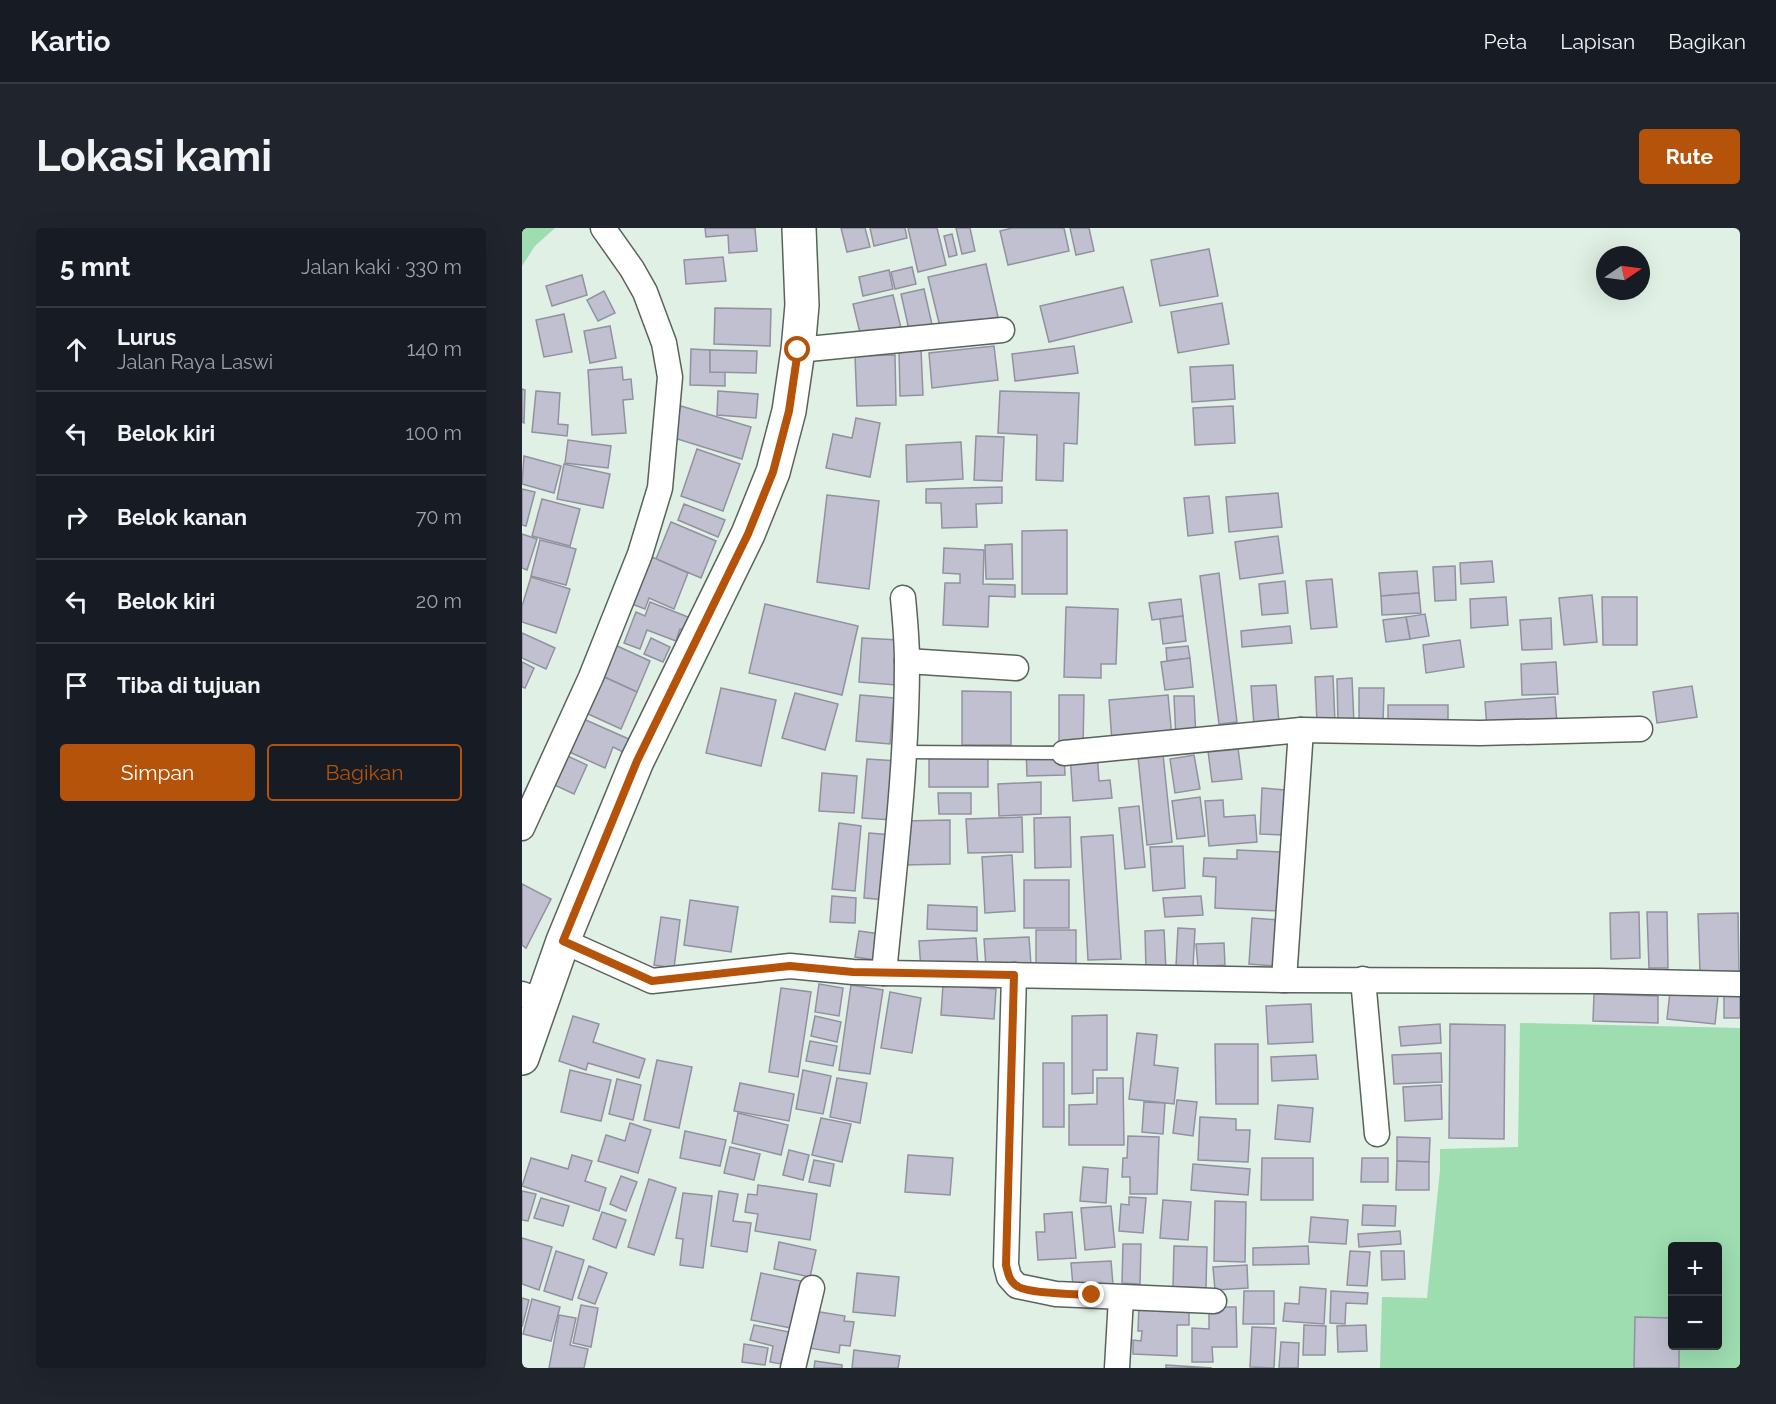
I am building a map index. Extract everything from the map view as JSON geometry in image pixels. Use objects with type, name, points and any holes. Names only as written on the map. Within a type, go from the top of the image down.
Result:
[{"type":"main road","points":[[522,1058],[532,998],[563,941],[637,761],[748,534],[773,472],[789,411],[798,350],[802,304],[798,228]]},
{"type":"street","points":[[522,828],[595,667],[640,554],[660,488],[670,377],[664,343],[645,292],[603,228]]},
{"type":"street","points":[[798,350],[1002,330]]},
{"type":"street","points":[[884,973],[904,752],[907,661],[903,598]]},
{"type":"street","points":[[907,661],[1016,668]]},
{"type":"street","points":[[1064,753],[1301,730],[1480,733],[1640,729]]},
{"type":"street","points":[[1284,980],[1301,730]]},
{"type":"street","points":[[563,941],[652,981],[790,966],[884,973],[1284,980],[1740,984]]},
{"type":"street","points":[[1014,975],[1006,1265],[1008,1277],[1017,1286],[1056,1294],[1214,1301]]},
{"type":"street","points":[[1363,979],[1377,1134]]},
{"type":"street","points":[[793,1368],[812,1288]]},
{"type":"street","points":[[1117,1368],[1121,1298]]},
{"type":"lane","points":[[904,752],[1064,753]]},
{"type":"green space","points":[[522,228],[555,228],[535,246],[522,266]]},
{"type":"green space","points":[[1520,1023],[1740,1028],[1740,1368],[1380,1368],[1382,1297],[1427,1298],[1440,1170],[1440,1149],[1518,1147]]},
{"type":"building","points":[[705,228],[755,228],[757,251],[729,253],[728,235],[706,237]]},
{"type":"building","points":[[841,228],[865,228],[870,247],[847,252]]},
{"type":"building","points":[[870,228],[905,228],[907,238],[874,246]]},
{"type":"building","points":[[908,228],[937,228],[946,265],[918,272]]},
{"type":"building","points":[[956,228],[970,228],[975,251],[962,254]]},
{"type":"building","points":[[1012,228],[1064,228],[1069,251],[1008,265],[1000,231]]},
{"type":"building","points":[[1070,228],[1089,228],[1094,251],[1076,255]]},
{"type":"building","points":[[952,234],[957,255],[949,257],[944,236]]},
{"type":"building","points":[[1209,249],[1218,296],[1160,306],[1151,260]]},
{"type":"building","points":[[723,257],[726,281],[686,284],[684,260]]},
{"type":"building","points":[[986,264],[998,317],[941,331],[928,277]]},
{"type":"building","points":[[912,267],[916,284],[895,289],[891,272]]},
{"type":"building","points":[[889,270],[893,289],[863,296],[859,277]]},
{"type":"building","points":[[582,275],[587,295],[552,306],[546,286]]},
{"type":"building","points":[[1123,287],[1132,322],[1049,342],[1040,306]]},
{"type":"building","points":[[924,289],[933,329],[910,334],[901,294]]},
{"type":"building","points":[[604,291],[615,313],[598,321],[587,300]]},
{"type":"building","points":[[893,295],[902,332],[862,341],[853,304]]},
{"type":"building","points":[[1222,303],[1229,344],[1178,353],[1171,312]]},
{"type":"building","points":[[715,308],[771,309],[770,346],[714,344]]},
{"type":"building","points":[[564,314],[572,352],[544,357],[536,320]]},
{"type":"building","points":[[610,326],[616,358],[590,363],[584,331]]},
{"type":"building","points":[[994,346],[998,380],[932,388],[929,353]]},
{"type":"building","points":[[1074,346],[1078,373],[1015,381],[1012,354]]},
{"type":"building","points":[[691,349],[710,350],[710,372],[725,372],[725,386],[690,385]]},
{"type":"building","points":[[921,349],[923,395],[900,396],[899,350]]},
{"type":"building","points":[[710,350],[757,351],[756,373],[710,372]]},
{"type":"building","points":[[895,355],[896,405],[857,406],[855,356]]},
{"type":"building","points":[[1233,365],[1235,399],[1192,402],[1190,367]]},
{"type":"building","points":[[622,367],[623,380],[631,379],[633,399],[623,400],[626,433],[592,435],[588,370]]},
{"type":"building","points":[[522,389],[525,390],[524,423],[522,422]]},
{"type":"building","points":[[536,391],[560,393],[558,424],[568,425],[567,436],[532,432]]},
{"type":"building","points":[[718,391],[758,394],[756,418],[717,415]]},
{"type":"building","points":[[1000,391],[1079,393],[1077,444],[1064,443],[1063,481],[1036,480],[1037,435],[998,433]]},
{"type":"building","points":[[681,406],[751,427],[742,459],[671,437]]},
{"type":"building","points":[[1233,406],[1235,443],[1195,445],[1193,408]]},
{"type":"building","points":[[856,418],[880,423],[870,477],[826,468],[833,434],[852,438]]},
{"type":"building","points":[[976,436],[1004,437],[1002,481],[974,480]]},
{"type":"building","points":[[568,440],[611,446],[608,468],[565,463]]},
{"type":"building","points":[[961,442],[963,479],[907,482],[906,445]]},
{"type":"building","points":[[697,449],[740,464],[723,511],[681,496]]},
{"type":"building","points":[[524,456],[561,466],[554,493],[522,484]]},
{"type":"building","points":[[564,464],[610,474],[603,508],[557,499]]},
{"type":"building","points":[[1002,487],[1002,503],[976,504],[977,527],[942,528],[941,503],[926,503],[926,489]]},
{"type":"building","points":[[522,489],[535,492],[526,526],[522,525]]},
{"type":"building","points":[[1278,493],[1282,527],[1229,532],[1226,497]]},
{"type":"building","points":[[827,495],[879,501],[869,589],[817,582]]},
{"type":"building","points":[[1209,496],[1213,533],[1188,536],[1184,498]]},
{"type":"building","points":[[542,499],[580,509],[570,546],[532,536]]},
{"type":"building","points":[[684,504],[725,520],[718,537],[678,520]]},
{"type":"building","points":[[671,522],[716,541],[701,578],[656,559]]},
{"type":"building","points":[[1067,530],[1067,594],[1022,594],[1022,531]]},
{"type":"building","points":[[522,534],[537,539],[527,570],[522,568]]},
{"type":"building","points":[[1278,536],[1283,573],[1240,579],[1235,542]]},
{"type":"building","points":[[540,540],[576,549],[566,585],[531,576]]},
{"type":"building","points":[[1012,544],[1013,579],[986,579],[985,545]]},
{"type":"building","points":[[944,548],[984,550],[983,584],[1015,585],[1015,597],[989,596],[988,627],[943,625],[945,583],[960,583],[960,574],[943,573]]},
{"type":"building","points":[[652,557],[688,573],[674,609],[649,598],[645,609],[632,604]]},
{"type":"building","points":[[1492,561],[1494,582],[1461,584],[1460,563]]},
{"type":"building","points":[[1455,566],[1456,600],[1435,601],[1433,567]]},
{"type":"building","points":[[1417,571],[1419,593],[1381,596],[1379,573]]},
{"type":"building","points":[[1219,573],[1237,722],[1219,724],[1200,576]]},
{"type":"building","points":[[531,577],[570,589],[556,633],[522,622],[522,606]]},
{"type":"building","points":[[1332,579],[1337,627],[1311,629],[1306,581]]},
{"type":"building","points":[[1285,581],[1288,613],[1262,615],[1259,584]]},
{"type":"building","points":[[1419,593],[1421,613],[1382,615],[1381,596]]},
{"type":"building","points":[[1592,595],[1597,642],[1564,645],[1559,598]]},
{"type":"building","points":[[1506,597],[1508,625],[1471,628],[1470,599]]},
{"type":"building","points":[[1602,597],[1637,597],[1637,645],[1603,645]]},
{"type":"building","points":[[1181,599],[1183,616],[1152,620],[1149,603]]},
{"type":"building","points":[[650,602],[698,621],[693,634],[680,629],[676,641],[647,630],[640,649],[624,643],[636,612],[645,616]]},
{"type":"building","points":[[765,604],[858,626],[842,695],[749,673]]},
{"type":"building","points":[[1066,607],[1118,609],[1116,664],[1101,664],[1101,678],[1064,677]]},
{"type":"building","points":[[1425,614],[1429,636],[1410,639],[1406,617]]},
{"type":"building","points":[[1183,616],[1186,641],[1163,644],[1160,619]]},
{"type":"building","points":[[1406,617],[1410,639],[1386,642],[1383,620]]},
{"type":"building","points":[[1551,618],[1552,649],[1522,650],[1520,620]]},
{"type":"building","points":[[1290,626],[1292,643],[1242,647],[1241,631]]},
{"type":"building","points":[[522,633],[555,648],[546,669],[522,658]]},
{"type":"building","points":[[651,638],[670,647],[663,662],[644,654]]},
{"type":"building","points":[[862,638],[899,640],[896,685],[859,682]]},
{"type":"building","points":[[1460,640],[1464,667],[1426,673],[1423,645]]},
{"type":"building","points":[[615,645],[650,661],[637,692],[602,676]]},
{"type":"building","points":[[1188,646],[1190,658],[1167,661],[1166,648]]},
{"type":"building","points":[[1190,658],[1193,687],[1165,690],[1161,662]]},
{"type":"building","points":[[522,662],[534,668],[525,688],[522,687]]},
{"type":"building","points":[[1556,662],[1558,694],[1522,695],[1521,664]]},
{"type":"building","points":[[602,676],[637,692],[621,729],[586,713]]},
{"type":"building","points":[[1333,676],[1335,722],[1317,723],[1315,677]]},
{"type":"building","points":[[1352,678],[1354,724],[1338,724],[1337,679]]},
{"type":"building","points":[[1276,685],[1279,723],[1254,725],[1251,686]]},
{"type":"building","points":[[1692,686],[1697,717],[1657,723],[1653,692]]},
{"type":"building","points":[[721,688],[776,700],[761,766],[706,753]]},
{"type":"building","points":[[1359,688],[1384,688],[1383,725],[1359,725]]},
{"type":"building","points":[[962,691],[1011,692],[1011,745],[962,745]]},
{"type":"building","points":[[795,693],[838,704],[825,750],[782,738]]},
{"type":"building","points":[[860,695],[894,698],[890,744],[856,741]]},
{"type":"building","points":[[1059,695],[1084,695],[1083,748],[1059,747]]},
{"type":"building","points":[[1168,695],[1172,737],[1112,742],[1109,700]]},
{"type":"building","points":[[1174,696],[1194,696],[1196,739],[1176,740]]},
{"type":"building","points":[[1555,697],[1557,724],[1487,729],[1485,702]]},
{"type":"building","points":[[1388,705],[1448,705],[1448,720],[1388,720]]},
{"type":"building","points":[[579,717],[631,740],[625,753],[613,747],[605,768],[565,750]]},
{"type":"building","points":[[1053,746],[1053,754],[1064,754],[1065,775],[1027,776],[1026,747]]},
{"type":"building","points":[[1238,748],[1242,779],[1212,782],[1208,751]]},
{"type":"building","points":[[1097,751],[1099,781],[1110,780],[1112,798],[1073,801],[1070,753]]},
{"type":"building","points":[[561,753],[587,765],[574,794],[548,782]]},
{"type":"building","points":[[1163,754],[1172,842],[1147,845],[1138,757]]},
{"type":"building","points":[[929,755],[988,755],[988,787],[929,787]]},
{"type":"building","points":[[1194,755],[1200,789],[1175,793],[1170,759]]},
{"type":"building","points":[[867,759],[898,761],[893,820],[862,818]]},
{"type":"building","points":[[822,773],[857,776],[854,813],[819,811]]},
{"type":"building","points":[[1041,782],[1041,814],[999,816],[998,784]]},
{"type":"building","points":[[1262,788],[1286,790],[1285,835],[1260,834]]},
{"type":"building","points":[[938,793],[971,793],[971,814],[939,814]]},
{"type":"building","points":[[1200,797],[1205,836],[1177,839],[1172,801]]},
{"type":"building","points":[[1223,800],[1224,817],[1255,815],[1257,842],[1209,846],[1205,801]]},
{"type":"building","points":[[1139,806],[1145,867],[1125,869],[1119,808]]},
{"type":"building","points":[[1022,817],[1023,852],[968,853],[966,819]]},
{"type":"building","points":[[1070,817],[1071,867],[1035,868],[1034,818]]},
{"type":"building","points":[[950,820],[950,864],[904,865],[903,821]]},
{"type":"building","points":[[839,823],[861,826],[855,891],[832,889]]},
{"type":"building","points":[[869,833],[892,835],[887,900],[864,898]]},
{"type":"building","points":[[1113,835],[1121,959],[1088,960],[1081,837]]},
{"type":"building","points":[[1183,846],[1185,888],[1153,891],[1150,847]]},
{"type":"building","points":[[1237,850],[1281,852],[1279,911],[1215,908],[1216,877],[1203,876],[1204,858],[1237,859]]},
{"type":"building","points":[[1012,855],[1015,911],[985,913],[982,857]]},
{"type":"building","points":[[1024,880],[1069,880],[1069,928],[1024,928]]},
{"type":"building","points":[[522,884],[551,899],[526,948],[522,945]]},
{"type":"building","points":[[832,896],[856,898],[855,923],[830,922]]},
{"type":"building","points":[[1201,896],[1203,915],[1165,917],[1163,898]]},
{"type":"building","points":[[690,900],[738,907],[731,952],[684,945]]},
{"type":"building","points":[[928,905],[977,907],[977,931],[927,929]]},
{"type":"building","points":[[1639,912],[1640,958],[1611,959],[1610,913]]},
{"type":"building","points":[[1647,912],[1667,912],[1668,968],[1649,968]]},
{"type":"building","points":[[1738,913],[1739,971],[1700,972],[1698,914]]},
{"type":"building","points":[[661,917],[680,920],[674,968],[654,965]]},
{"type":"building","points":[[1252,918],[1279,920],[1276,966],[1249,964]]},
{"type":"building","points":[[1178,928],[1195,929],[1193,967],[1176,966]]},
{"type":"building","points":[[1036,930],[1076,930],[1076,965],[1036,964]]},
{"type":"building","points":[[1164,930],[1166,970],[1146,971],[1145,931]]},
{"type":"building","points":[[859,931],[880,934],[876,960],[855,957]]},
{"type":"building","points":[[1029,937],[1031,965],[986,967],[984,939]]},
{"type":"building","points":[[976,938],[978,967],[921,970],[919,941]]},
{"type":"building","points":[[1224,943],[1225,965],[1198,967],[1196,944]]},
{"type":"building","points":[[819,984],[843,988],[839,1016],[815,1012]]},
{"type":"building","points":[[851,985],[883,990],[870,1074],[839,1070]]},
{"type":"building","points":[[943,985],[996,989],[994,1019],[941,1015]]},
{"type":"building","points":[[781,988],[811,992],[798,1077],[769,1072]]},
{"type":"building","points":[[890,992],[921,998],[912,1053],[881,1048]]},
{"type":"building","points":[[1670,992],[1718,996],[1715,1024],[1667,1019]]},
{"type":"building","points":[[1594,994],[1658,996],[1658,1023],[1593,1021]]},
{"type":"building","points":[[1740,994],[1740,1018],[1724,1018],[1724,995]]},
{"type":"building","points":[[1311,1004],[1313,1042],[1268,1044],[1266,1006]]},
{"type":"building","points":[[1107,1015],[1107,1070],[1093,1070],[1093,1093],[1072,1094],[1072,1016]]},
{"type":"building","points":[[573,1016],[599,1024],[593,1042],[645,1059],[639,1078],[588,1063],[586,1070],[559,1061]]},
{"type":"building","points":[[815,1016],[841,1022],[837,1042],[811,1036]]},
{"type":"building","points":[[1440,1024],[1441,1043],[1401,1046],[1399,1027]]},
{"type":"building","points":[[1450,1024],[1505,1025],[1504,1139],[1449,1138]]},
{"type":"building","points":[[1137,1033],[1157,1035],[1154,1065],[1178,1068],[1174,1104],[1129,1099]]},
{"type":"building","points":[[810,1041],[837,1046],[833,1066],[806,1061]]},
{"type":"building","points":[[1215,1044],[1258,1044],[1258,1104],[1216,1104]]},
{"type":"building","points":[[1441,1053],[1442,1082],[1394,1084],[1392,1055]]},
{"type":"building","points":[[1316,1055],[1318,1079],[1272,1081],[1271,1057]]},
{"type":"building","points":[[657,1060],[692,1067],[679,1128],[644,1120]]},
{"type":"building","points":[[1043,1063],[1064,1063],[1064,1127],[1043,1127]]},
{"type":"building","points":[[570,1070],[611,1080],[601,1121],[561,1112]]},
{"type":"building","points":[[803,1070],[831,1076],[823,1114],[796,1109]]},
{"type":"building","points":[[837,1078],[867,1083],[860,1123],[830,1117]]},
{"type":"building","points":[[1097,1078],[1123,1078],[1124,1145],[1069,1145],[1069,1105],[1097,1104]]},
{"type":"building","points":[[617,1079],[641,1085],[633,1120],[609,1114]]},
{"type":"building","points":[[740,1083],[794,1094],[789,1121],[734,1111]]},
{"type":"building","points":[[1441,1085],[1442,1119],[1405,1121],[1403,1087]]},
{"type":"building","points":[[1177,1100],[1197,1102],[1193,1136],[1173,1133]]},
{"type":"building","points":[[1144,1102],[1165,1103],[1163,1134],[1142,1132]]},
{"type":"building","points":[[1278,1105],[1313,1108],[1310,1142],[1275,1139]]},
{"type":"building","points":[[738,1113],[788,1125],[781,1155],[732,1143]]},
{"type":"building","points":[[1200,1117],[1236,1119],[1236,1130],[1250,1130],[1248,1162],[1198,1160]]},
{"type":"building","points":[[821,1118],[851,1124],[842,1162],[812,1155]]},
{"type":"building","points":[[630,1123],[651,1130],[638,1173],[598,1161],[606,1135],[625,1141]]},
{"type":"building","points":[[685,1131],[726,1140],[720,1166],[680,1158]]},
{"type":"building","points":[[1128,1136],[1159,1137],[1157,1194],[1130,1194],[1130,1177],[1122,1177],[1123,1158],[1127,1158]]},
{"type":"building","points":[[1397,1137],[1430,1138],[1429,1162],[1397,1161]]},
{"type":"building","points":[[730,1147],[760,1154],[754,1180],[724,1173]]},
{"type":"building","points":[[789,1150],[809,1155],[803,1180],[783,1175]]},
{"type":"building","points":[[572,1155],[592,1161],[585,1181],[606,1188],[599,1211],[522,1186],[531,1158],[568,1169]]},
{"type":"building","points":[[908,1155],[953,1158],[950,1195],[905,1192]]},
{"type":"building","points":[[1262,1158],[1313,1158],[1313,1200],[1261,1200]]},
{"type":"building","points":[[1362,1158],[1388,1158],[1388,1182],[1361,1182]]},
{"type":"building","points":[[814,1160],[834,1164],[830,1186],[809,1182]]},
{"type":"building","points":[[1397,1161],[1429,1162],[1429,1190],[1396,1190]]},
{"type":"building","points":[[1193,1164],[1250,1169],[1248,1195],[1191,1190]]},
{"type":"building","points":[[1083,1167],[1108,1169],[1106,1203],[1080,1201]]},
{"type":"building","points":[[621,1176],[637,1182],[626,1211],[610,1204]]},
{"type":"building","points":[[649,1179],[676,1188],[654,1255],[628,1247]]},
{"type":"building","points":[[758,1185],[817,1194],[810,1240],[755,1231],[758,1214],[745,1212],[748,1194],[757,1195]]},
{"type":"building","points":[[522,1191],[536,1194],[528,1221],[522,1220]]},
{"type":"building","points":[[719,1191],[738,1194],[733,1221],[751,1223],[747,1252],[711,1246]]},
{"type":"building","points":[[683,1193],[712,1196],[703,1268],[680,1265],[683,1239],[676,1238]]},
{"type":"building","points":[[1129,1197],[1146,1198],[1143,1233],[1119,1231],[1121,1204],[1129,1205]]},
{"type":"building","points":[[541,1198],[569,1206],[563,1226],[534,1218]]},
{"type":"building","points":[[1163,1200],[1191,1202],[1188,1240],[1160,1238]]},
{"type":"building","points":[[1215,1201],[1246,1202],[1245,1262],[1214,1261]]},
{"type":"building","points":[[1363,1205],[1396,1206],[1395,1226],[1362,1225]]},
{"type":"building","points":[[1111,1206],[1115,1247],[1085,1250],[1081,1208]]},
{"type":"building","points":[[602,1212],[626,1220],[616,1248],[593,1239]]},
{"type":"building","points":[[1072,1212],[1076,1258],[1038,1260],[1036,1232],[1045,1232],[1044,1214]]},
{"type":"building","points":[[1311,1217],[1348,1220],[1346,1244],[1309,1242]]},
{"type":"building","points":[[1400,1231],[1401,1244],[1359,1247],[1358,1234]]},
{"type":"building","points":[[522,1238],[552,1247],[539,1290],[522,1284]]},
{"type":"building","points":[[779,1242],[816,1250],[810,1277],[774,1269]]},
{"type":"building","points":[[1123,1244],[1141,1244],[1140,1284],[1122,1283]]},
{"type":"building","points":[[1174,1246],[1207,1247],[1206,1288],[1173,1287]]},
{"type":"building","points":[[1308,1246],[1309,1264],[1253,1265],[1253,1248]]},
{"type":"building","points":[[556,1251],[584,1260],[572,1300],[544,1291]]},
{"type":"building","points":[[1350,1251],[1370,1252],[1367,1286],[1347,1285]]},
{"type":"building","points":[[1381,1251],[1404,1251],[1405,1279],[1382,1280]]},
{"type":"building","points":[[1111,1261],[1113,1284],[1073,1287],[1071,1263]]},
{"type":"building","points":[[1247,1265],[1248,1288],[1215,1290],[1213,1267]]},
{"type":"building","points":[[589,1266],[607,1273],[595,1304],[578,1298]]},
{"type":"building","points":[[761,1273],[801,1281],[791,1328],[751,1320]]},
{"type":"building","points":[[857,1273],[899,1277],[895,1316],[853,1312]]},
{"type":"building","points":[[1300,1287],[1326,1289],[1324,1324],[1283,1321],[1285,1303],[1299,1304]]},
{"type":"building","points":[[1244,1291],[1274,1291],[1274,1324],[1243,1324]]},
{"type":"building","points":[[1331,1291],[1368,1293],[1367,1304],[1346,1303],[1345,1324],[1330,1323]]},
{"type":"building","points":[[522,1298],[529,1300],[522,1327]]},
{"type":"building","points":[[532,1299],[560,1307],[551,1341],[523,1334]]},
{"type":"building","points":[[581,1305],[598,1308],[591,1347],[573,1343]]},
{"type":"building","points":[[1139,1305],[1189,1307],[1189,1325],[1177,1325],[1177,1356],[1133,1354],[1133,1340],[1141,1341],[1142,1331],[1138,1331]]},
{"type":"building","points":[[1209,1307],[1236,1307],[1237,1347],[1212,1347],[1213,1362],[1192,1362],[1192,1328],[1209,1329]]},
{"type":"building","points":[[814,1311],[845,1316],[844,1321],[854,1322],[850,1346],[840,1345],[839,1353],[809,1348]]},
{"type":"building","points":[[559,1315],[576,1318],[570,1345],[588,1349],[584,1368],[549,1368]]},
{"type":"building","points":[[1635,1317],[1668,1318],[1668,1350],[1679,1350],[1679,1368],[1634,1368]]},
{"type":"building","points":[[754,1325],[789,1332],[781,1364],[770,1362],[773,1346],[750,1340]]},
{"type":"building","points":[[1304,1325],[1326,1326],[1325,1355],[1303,1355]]},
{"type":"building","points":[[1366,1325],[1367,1351],[1338,1352],[1337,1326]]},
{"type":"building","points":[[1252,1327],[1276,1328],[1274,1368],[1250,1367]]},
{"type":"building","points":[[1281,1342],[1299,1343],[1298,1368],[1279,1368]]},
{"type":"building","points":[[744,1344],[768,1348],[765,1365],[742,1362]]},
{"type":"building","points":[[854,1350],[900,1356],[898,1368],[852,1368]]},
{"type":"building","points":[[815,1361],[842,1365],[842,1368],[814,1368]]},
{"type":"building","points":[[1166,1365],[1212,1368],[1166,1368]]},
{"type":"route","points":[[798,350],[789,411],[773,472],[748,534],[637,761],[563,941],[652,981],[790,966],[853,972],[1014,975],[1006,1265],[1008,1277],[1017,1286],[1056,1294],[1092,1295]]}]
